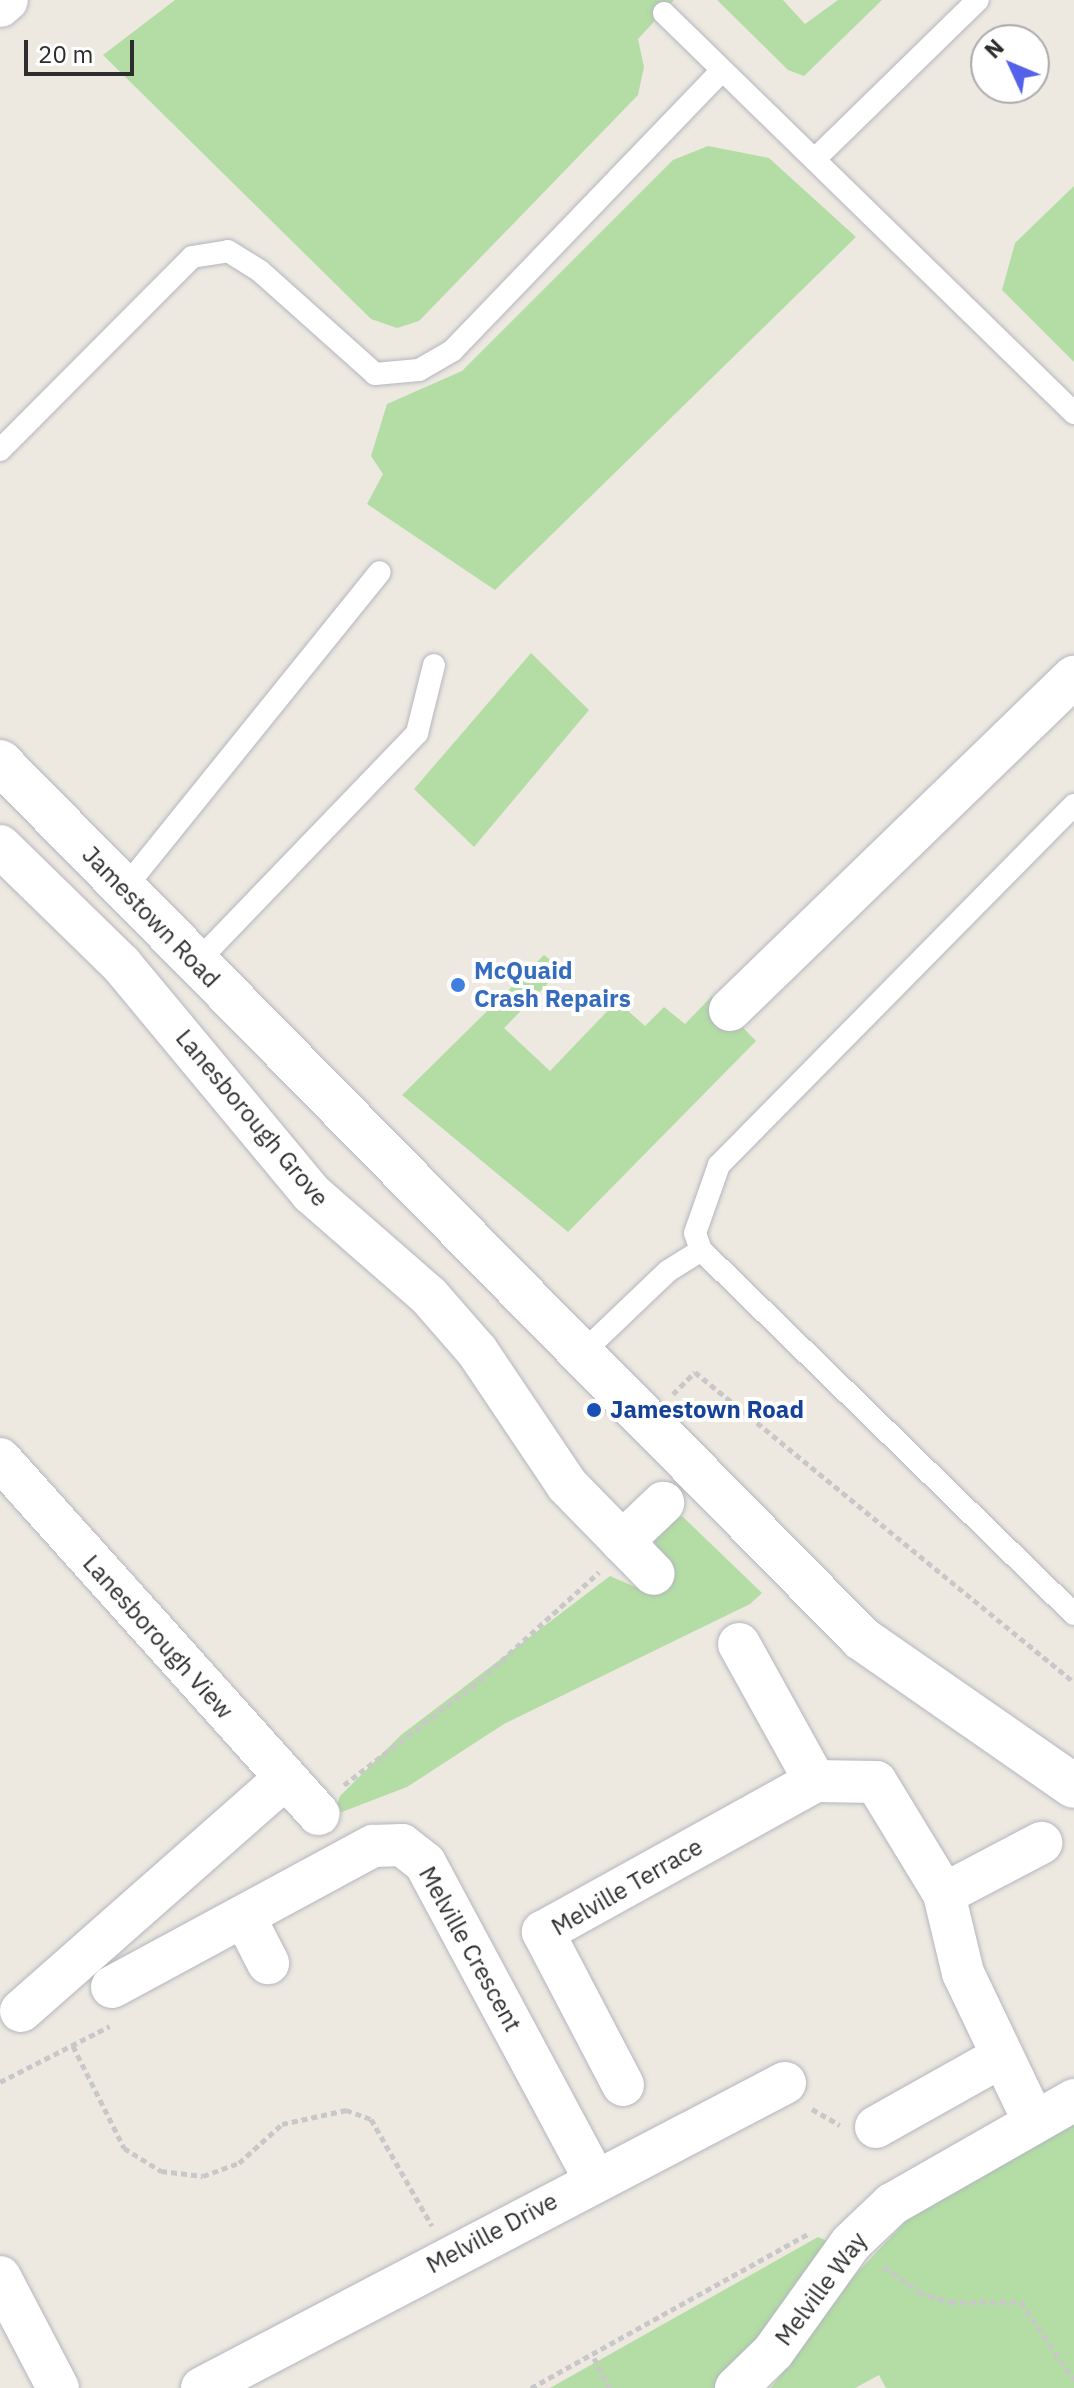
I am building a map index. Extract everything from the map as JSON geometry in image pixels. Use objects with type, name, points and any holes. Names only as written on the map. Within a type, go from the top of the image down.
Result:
[{"type":"street","points":[[0,6],[7,0]]},
{"type":"street","points":[[730,1010],[1074,677]]},
{"type":"street","name":"Jamestown Road","points":[[0,762],[579,1356],[861,1638],[1074,1786]]},
{"type":"street","name":"Lanesborough Grove","points":[[0,846],[121,964],[311,1193],[429,1296],[477,1351],[567,1485],[608,1554],[654,1574]]},
{"type":"street","name":"Lanesborough View","points":[[0,1459],[284,1779],[326,1801]]},
{"type":"street","points":[[608,1554],[663,1503]]},
{"type":"street","points":[[739,1644],[815,1781],[876,1782],[944,1894],[963,1973],[999,2058],[1033,2120],[1074,2100]]},
{"type":"street","points":[[21,2011],[284,1779]]},
{"type":"street","name":"Melville Terrace","points":[[623,2085],[543,1932],[815,1781]]},
{"type":"street","points":[[944,1894],[1041,1843]]},
{"type":"street","name":"Melville Crescent","points":[[112,1987],[373,1846],[402,1845],[425,1863],[594,2178]]},
{"type":"street","points":[[244,1916],[268,1963]]},
{"type":"street","points":[[876,2127],[999,2058]]},
{"type":"street","name":"Melville Drive","points":[[209,2387],[594,2178],[785,2083]]},
{"type":"street","name":"Melville Way","points":[[736,2388],[773,2352],[851,2243],[892,2204],[1033,2120]]},
{"type":"street","points":[[0,2277],[58,2388]]},
{"type":"lane","points":[[816,158],[978,0]]},
{"type":"lane","points":[[664,13],[1074,413]]},
{"type":"lane","points":[[0,450],[192,257],[228,251],[260,271],[375,374],[419,370],[453,350],[722,70]]},
{"type":"lane","points":[[124,889],[380,572]]},
{"type":"lane","points":[[196,963],[417,733],[434,665]]},
{"type":"lane","points":[[1074,805],[719,1165],[695,1233],[701,1250],[1074,1614]]},
{"type":"lane","points":[[579,1356],[668,1271],[701,1250]]},
{"type":"path","points":[[664,1403],[695,1372],[1074,1682]]},
{"type":"path","points":[[326,1801],[479,1681],[595,1582],[608,1554]]},
{"type":"path","points":[[0,2082],[113,2025],[112,1987]]},
{"type":"path","points":[[73,2046],[124,2148],[161,2171],[203,2176],[239,2163],[282,2124],[346,2110],[371,2119],[449,2255]]},
{"type":"path","points":[[785,2083],[827,2124],[876,2127]]},
{"type":"path","points":[[531,2388],[594,2358],[821,2227],[851,2243],[919,2292],[950,2302],[1021,2302],[1074,2380]]},
{"type":"path","points":[[594,2358],[609,2388]]},
{"type":"green space","points":[[175,0],[674,0],[638,39],[644,67],[638,95],[419,321],[397,328],[371,319],[103,55]]},
{"type":"green space","points":[[717,0],[783,0],[805,24],[838,0],[882,0],[804,76],[788,70]]},
{"type":"green space","points":[[708,146],[769,158],[856,237],[495,590],[367,504],[383,474],[371,456],[387,404],[462,371],[673,160]]},
{"type":"green space","points":[[1074,186],[1074,362],[1002,290],[1015,243]]},
{"type":"green space","points":[[531,653],[589,710],[474,847],[414,789]]},
{"type":"green space","points":[[544,955],[562,969],[504,1028],[550,1071],[617,1001],[645,1026],[664,1007],[685,1024],[712,996],[756,1041],[568,1232],[402,1095]]},
{"type":"green space","points":[[682,1516],[762,1593],[750,1604],[504,1724],[407,1787],[334,1815],[340,1796],[401,1735],[610,1576],[640,1589],[660,1561],[652,1533]]},
{"type":"green space","points":[[1074,2123],[1074,2388],[886,2388],[879,2375],[855,2388],[771,2388],[854,2276],[909,2218]]},
{"type":"green space","points":[[818,2237],[839,2246],[716,2388],[550,2388]]},
{"type":"place","name":"McQuaid Crash Repairs","points":[[458,985]]},
{"type":"place","name":"Jamestown Road","points":[[594,1410]]}]
